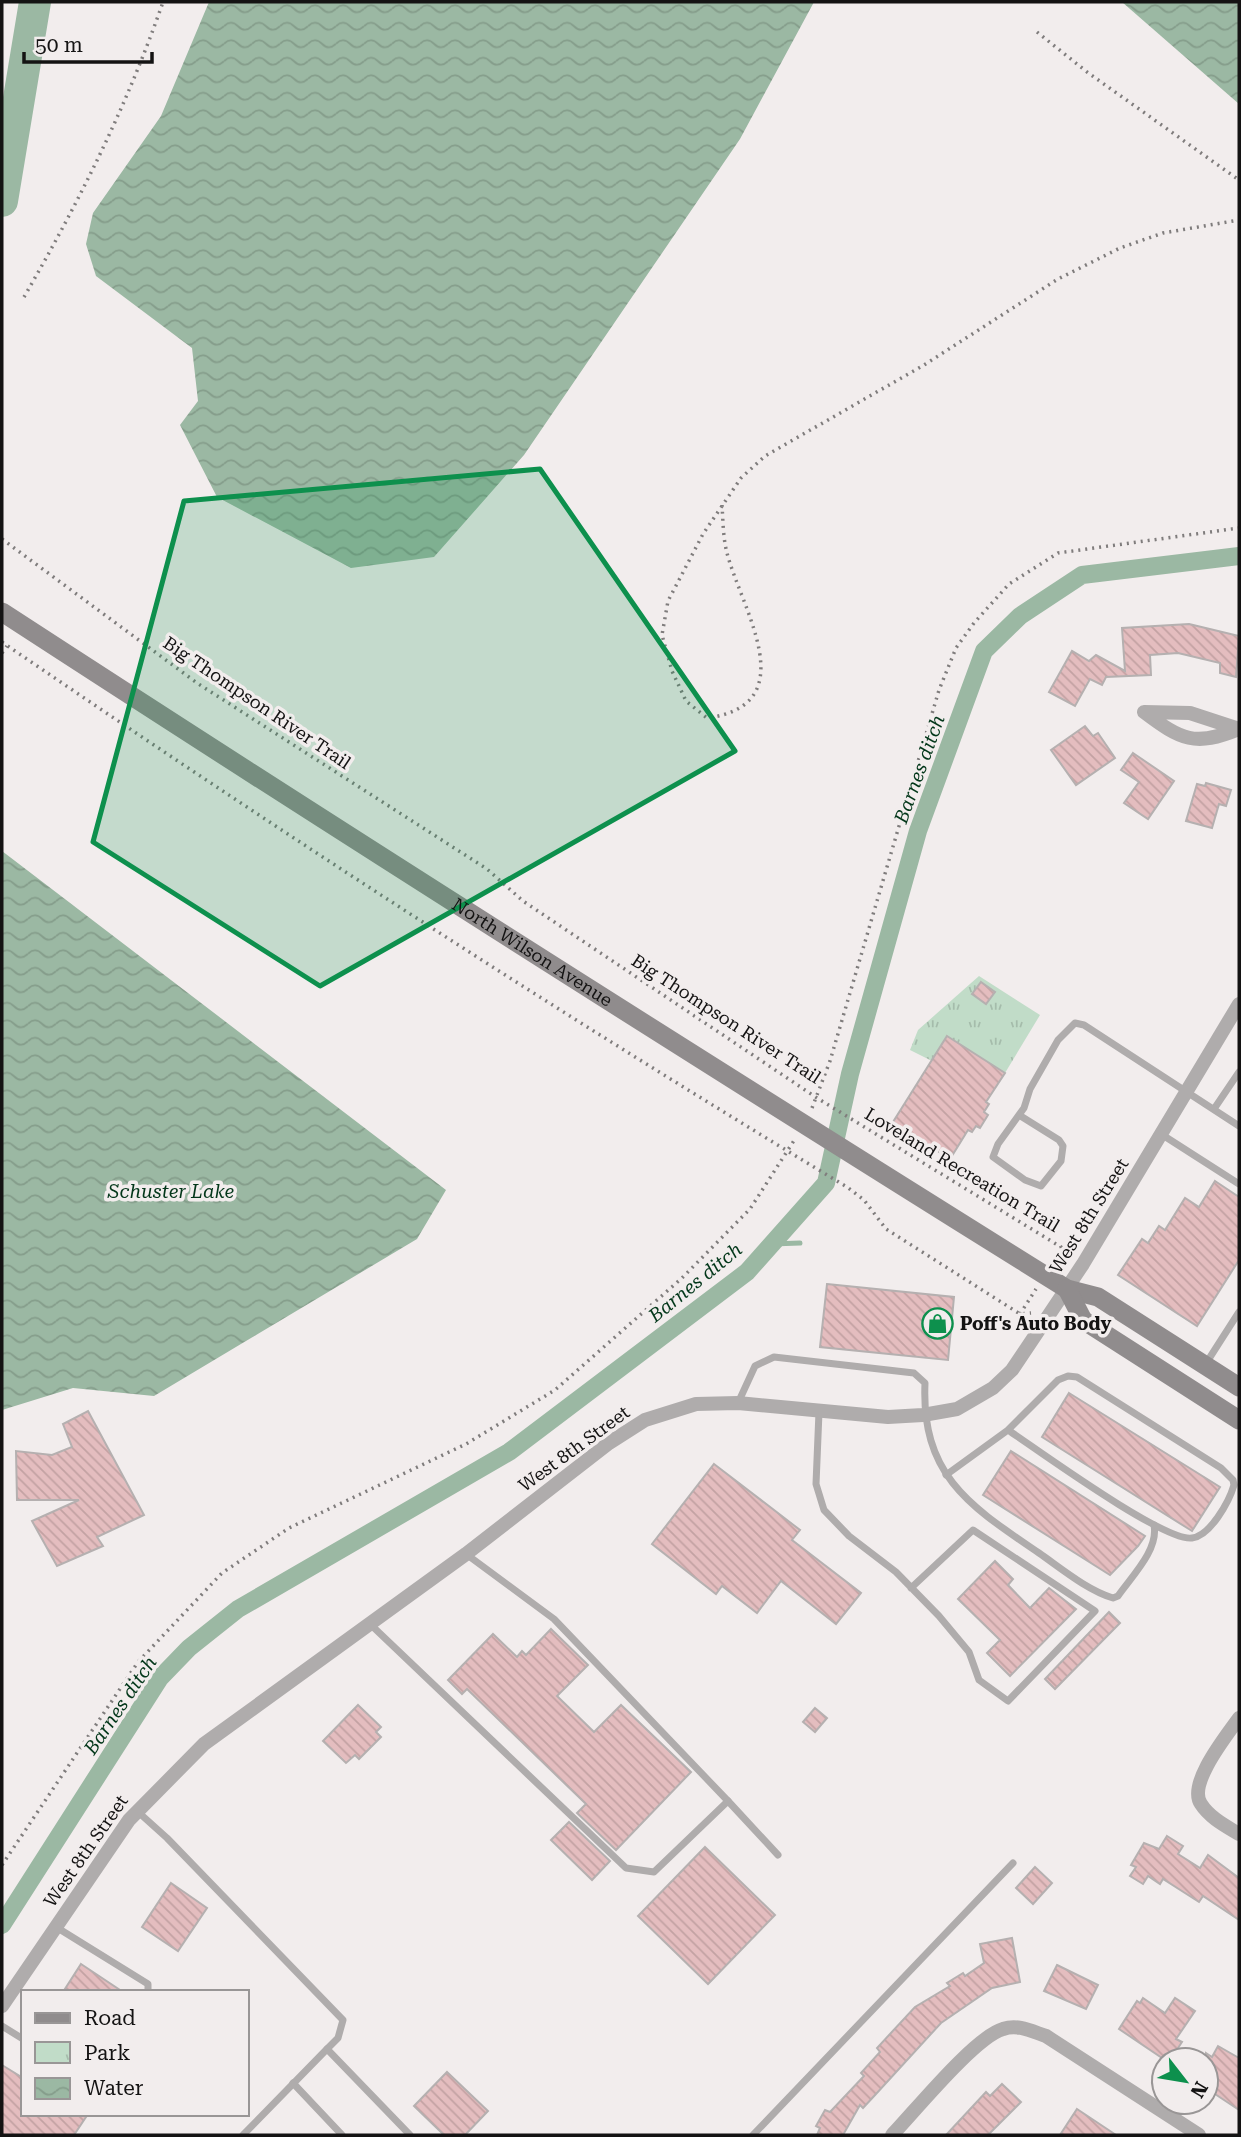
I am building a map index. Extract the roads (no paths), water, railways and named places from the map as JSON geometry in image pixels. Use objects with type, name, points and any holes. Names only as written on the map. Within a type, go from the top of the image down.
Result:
[{"type":"main road","name":"North Wilson Avenue","points":[[2,611],[310,813],[1044,1275],[1067,1289],[1098,1297],[1239,1387]]},
{"type":"main road","points":[[1067,1289],[1083,1320],[1239,1420]]},
{"type":"street","points":[[1144,712],[1190,713],[1239,729],[1214,739],[1196,741],[1173,734],[1144,712]]},
{"type":"street","name":"West 8th Street","points":[[2,2006],[137,1811],[204,1744],[466,1554],[609,1443],[645,1420],[696,1404],[738,1403],[888,1418],[923,1415],[957,1409],[993,1388],[1012,1370],[1067,1289],[1239,1004]]},
{"type":"street","points":[[1239,1720],[1203,1771],[1197,1795],[1200,1803],[1214,1818],[1239,1834]]},
{"type":"street","points":[[892,2135],[976,2046],[1001,2029],[1020,2027],[1046,2036],[1199,2135]]},
{"type":"lane","points":[[1019,1115],[1059,1140],[1063,1146],[1061,1161],[1041,1186],[1025,1180],[993,1157],[998,1144],[1019,1115],[1058,1040],[1075,1023],[1084,1025],[1239,1126]]},
{"type":"lane","points":[[1214,1109],[1239,1072]]},
{"type":"lane","points":[[1161,1134],[1239,1184]]},
{"type":"lane","points":[[1205,1365],[1239,1312]]},
{"type":"lane","points":[[738,1403],[755,1366],[774,1357],[914,1373],[925,1383],[923,1415],[937,1459],[963,1497],[1072,1576],[1113,1598],[1118,1596],[1151,1547],[1156,1533],[1154,1525]]},
{"type":"lane","points":[[946,1475],[1008,1430],[1058,1380],[1068,1376],[1077,1377],[1221,1468],[1233,1480],[1231,1493],[1213,1522],[1199,1537],[1183,1538],[1154,1525],[1008,1430]]},
{"type":"lane","points":[[820,1412],[816,1484],[824,1510],[849,1536],[911,1588],[969,1652],[979,1679],[1008,1701],[1095,1611],[973,1530],[911,1588]]},
{"type":"lane","points":[[466,1554],[554,1619],[778,1855]]},
{"type":"lane","points":[[370,1624],[626,1868],[654,1872],[728,1801]]},
{"type":"lane","points":[[137,1811],[167,1838],[342,2020],[338,2038],[243,2135]]},
{"type":"lane","points":[[753,2135],[1013,1863]]},
{"type":"lane","points":[[56,1927],[148,1984],[148,1990]]},
{"type":"lane","points":[[2,2026],[21,2038]]},
{"type":"lane","points":[[327,2049],[410,2135]]},
{"type":"lane","points":[[293,2083],[342,2135]]},
{"type":"water","points":[[209,2],[814,2],[740,139],[524,455],[434,557],[351,568],[217,497],[180,425],[198,401],[192,348],[96,276],[86,244],[93,213],[161,116]]},
{"type":"water","points":[[1122,2],[1239,2],[1239,104]]},
{"type":"water","name":"Schuster Lake","points":[[2,851],[446,1190],[417,1239],[154,1396],[73,1388],[2,1410]]},
{"type":"waterway","points":[[2,201],[35,2]]},
{"type":"waterway","name":"Barnes ditch","points":[[2,1925],[160,1678],[189,1648],[238,1609],[509,1452],[747,1272],[826,1183],[850,1074],[918,831],[984,651],[1020,616],[1082,575],[1239,556]]},
{"type":"waterway","points":[[772,1244],[800,1243]]},
{"type":"place","name":"Poff's Auto Body","points":[[937,1324]]}]
